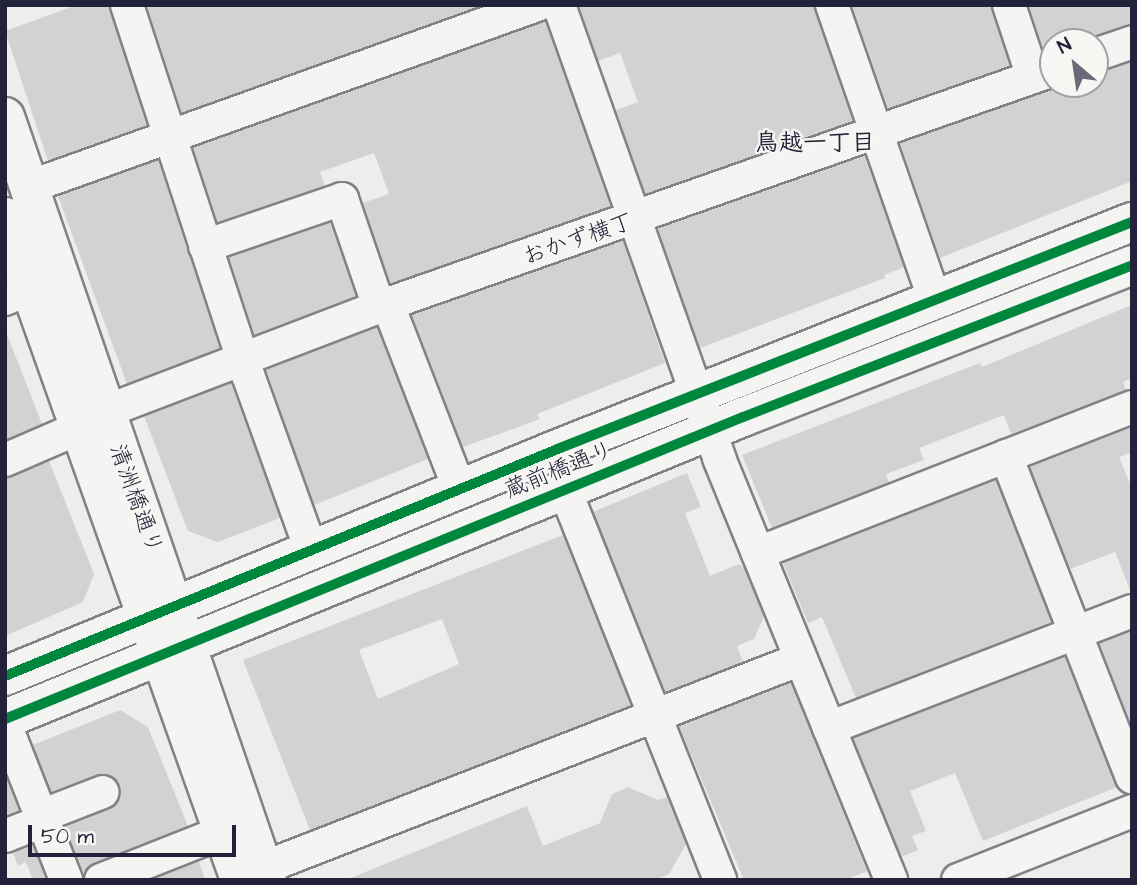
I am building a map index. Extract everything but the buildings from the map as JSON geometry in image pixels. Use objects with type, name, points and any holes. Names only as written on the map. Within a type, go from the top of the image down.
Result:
[{"type":"main road","name":"清洲橋通り","points":[[5,117],[29,187],[92,420],[257,876]]},
{"type":"main road","name":"清洲橋通り","points":[[5,217],[18,294],[92,420]]},
{"type":"main road","name":"蔵前橋通り","points":[[5,676],[161,610],[698,393],[1132,222]]},
{"type":"main road","name":"蔵前橋通り","points":[[5,721],[710,431],[1132,265]]},
{"type":"main road","name":"清洲橋通り","points":[[175,649],[223,832],[257,876]]},
{"type":"street","points":[[29,187],[537,5]]},
{"type":"street","points":[[559,5],[710,431],[891,880]]},
{"type":"street","points":[[832,5],[935,300]]},
{"type":"street","points":[[1009,5],[1039,66]]},
{"type":"street","points":[[128,6],[168,137],[311,550]]},
{"type":"street","points":[[1109,50],[1132,42]]},
{"type":"street","name":"おかず横丁","points":[[5,460],[92,420],[383,306],[1039,75]]},
{"type":"street","points":[[205,246],[341,199],[460,491]]},
{"type":"street","points":[[758,553],[1132,407]]},
{"type":"street","points":[[1006,456],[1132,777]]},
{"type":"street","points":[[565,490],[720,880]]},
{"type":"street","points":[[830,728],[1132,611]]},
{"type":"street","points":[[257,876],[801,659]]},
{"type":"street","points":[[5,721],[65,880]]},
{"type":"street","points":[[5,836],[103,792]]},
{"type":"street","points":[[958,880],[1132,811]]},
{"type":"street","points":[[101,880],[223,832]]},
{"type":"cycle path","points":[[5,676],[560,448],[1132,222]]},
{"type":"cycle path","points":[[5,719],[743,417],[1132,265]]},
{"type":"district","name":"鳥越一丁目","points":[[815,144]]}]
